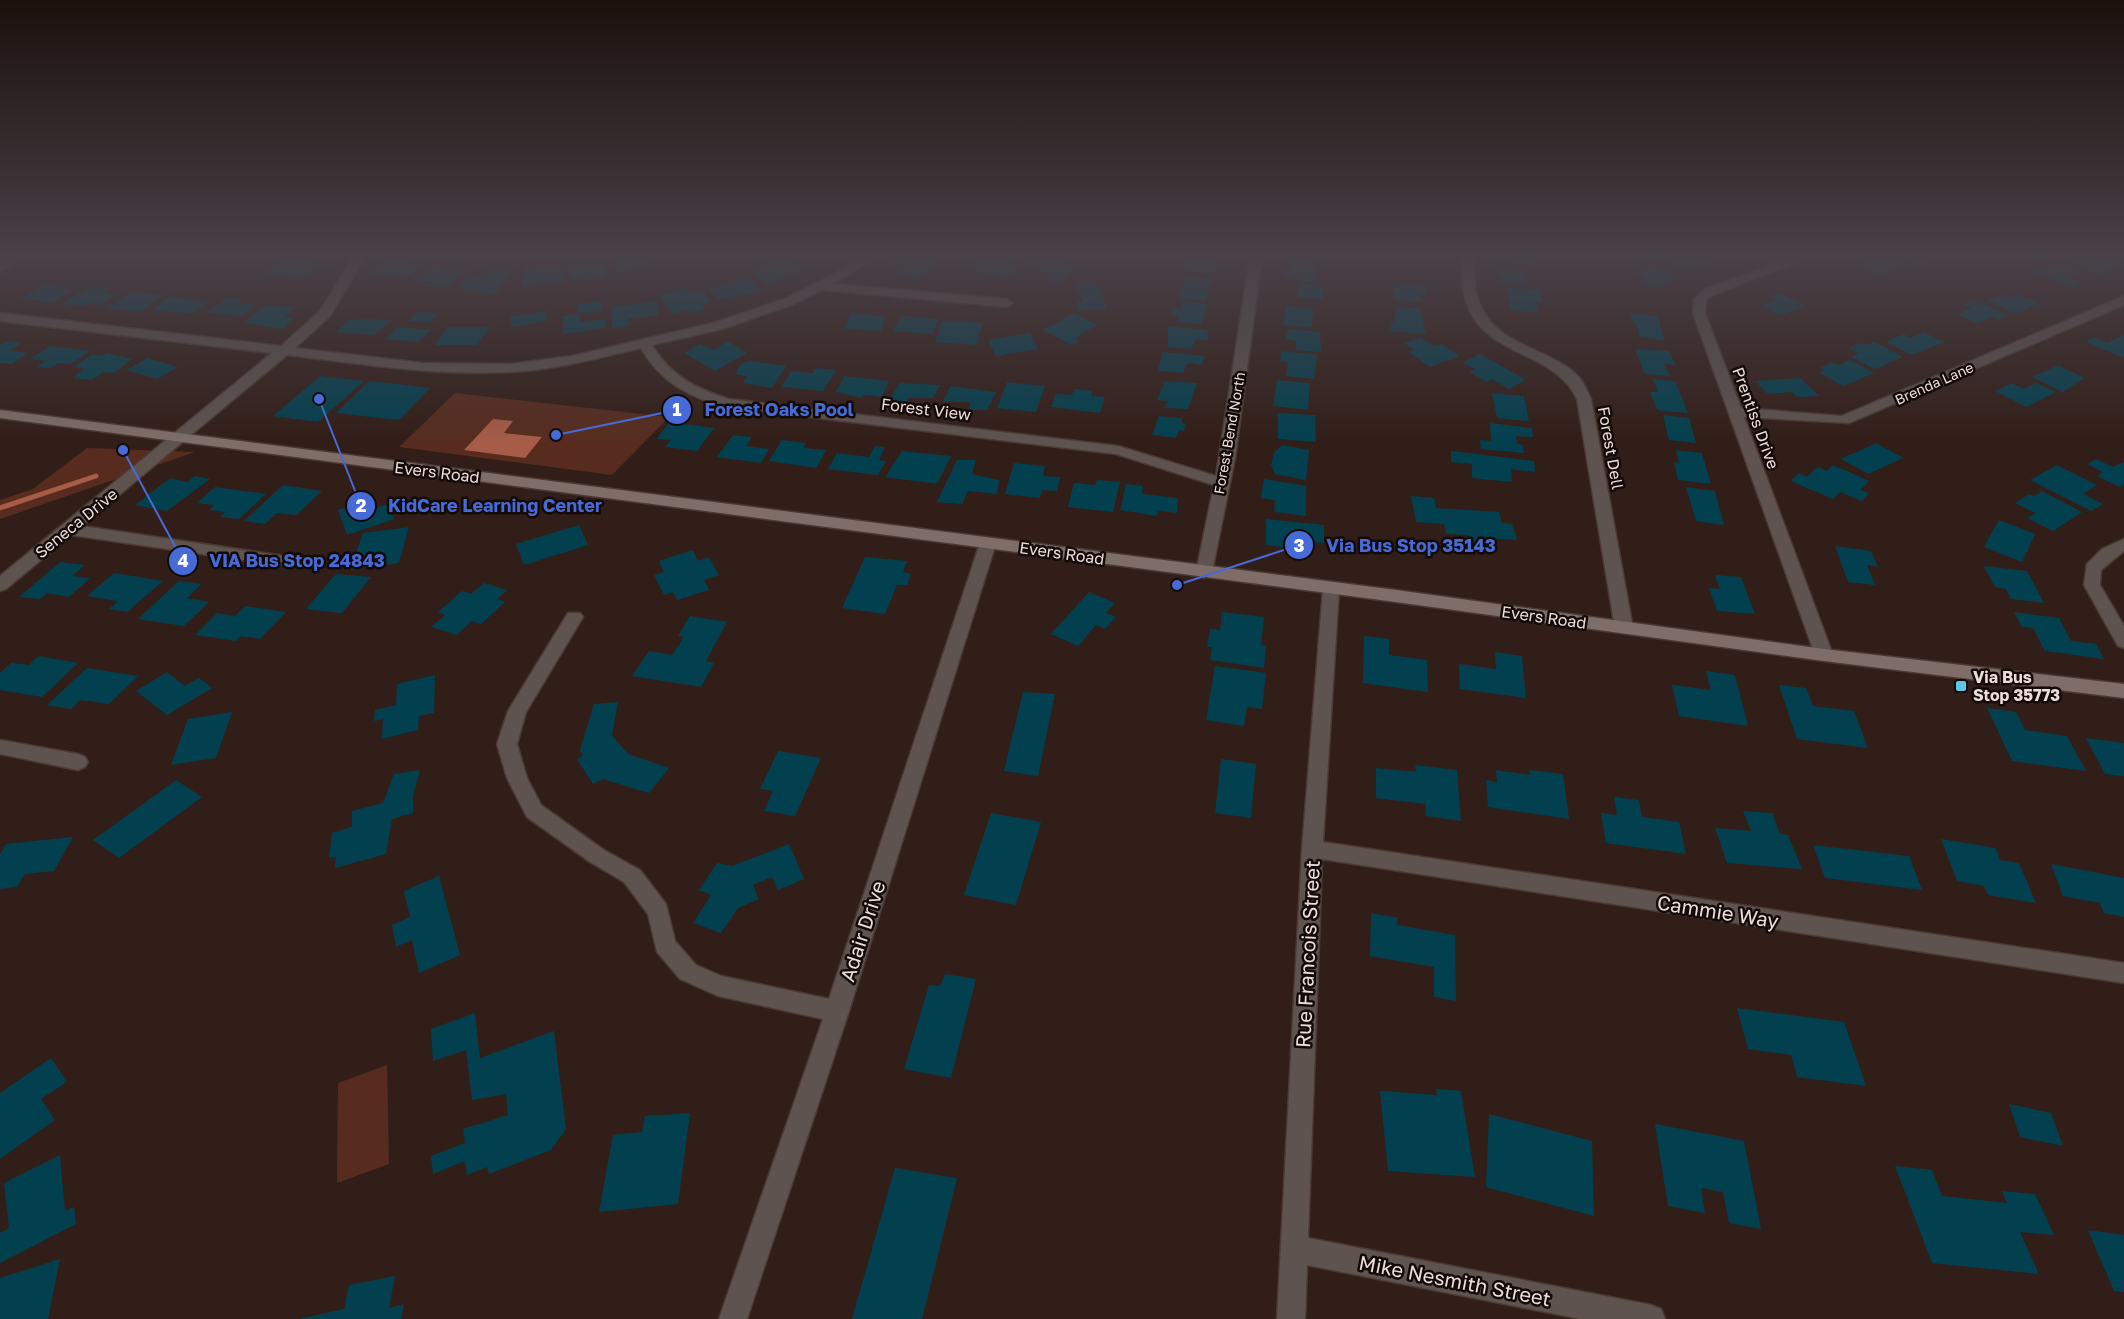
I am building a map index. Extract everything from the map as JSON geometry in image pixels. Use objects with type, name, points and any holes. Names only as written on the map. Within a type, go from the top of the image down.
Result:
[{"type":"main road","name":"Evers Road","points":[[0,414],[1824,655],[2124,692]]},
{"type":"street","points":[[13,319],[423,367],[480,369],[541,365],[645,344],[737,319]]},
{"type":"street","name":"Seneca Drive","points":[[0,585],[286,350],[319,319]]},
{"type":"street","name":"Forest Bend North","points":[[1204,572],[1220,482],[1227,458],[1247,319]]},
{"type":"street","name":"Forest Dell","points":[[1480,319],[1502,338],[1557,366],[1574,381],[1584,399],[1624,628]]},
{"type":"street","name":"Prentiss Drive","points":[[1701,319],[1824,655]]},
{"type":"street","name":"Brenda Lane","points":[[1734,412],[1844,420],[2081,319]]},
{"type":"street","name":"Forest View","points":[[645,344],[660,369],[676,383],[699,394],[728,403],[1118,450],[1220,482]]},
{"type":"street","points":[[69,529],[277,560]]},
{"type":"street","name":"Adair Drive","points":[[733,1319],[837,1011],[988,543]]},
{"type":"street","points":[[2124,544],[2108,553],[2093,568],[2092,585],[2124,642]]},
{"type":"street","name":"Rue Francois Street","points":[[1291,1319],[1312,849],[1331,589]]},
{"type":"street","points":[[574,617],[518,711],[507,744],[517,778],[534,811],[597,856],[632,876],[658,911],[665,945],[688,972],[718,986],[837,1011]]},
{"type":"street","points":[[0,747],[78,762]]},
{"type":"street","name":"Cammie Way","points":[[1312,849],[2124,973]]},
{"type":"street","name":"Mike Nesmith Street","points":[[1294,1249],[1651,1319]]},
{"type":"shaded area","points":[[455,393],[669,417],[612,475],[399,447]]},
{"type":"shaded area","points":[[493,419],[513,421],[504,433],[542,437],[525,458],[464,450]]},
{"type":"shaded area","points":[[87,448],[195,452],[0,519],[0,500],[33,489]]},
{"type":"shaded area","points":[[387,1065],[389,1164],[337,1183],[338,1083]]},
{"type":"building","points":[[249,319],[293,319],[283,329],[244,323]]},
{"type":"building","points":[[411,319],[433,319],[429,323],[408,321]]},
{"type":"building","points":[[510,319],[547,319],[547,321],[511,327]]},
{"type":"building","points":[[563,319],[580,319],[581,322],[605,319],[605,328],[563,334]]},
{"type":"building","points":[[612,319],[631,319],[628,319],[629,326],[612,329]]},
{"type":"building","points":[[848,319],[885,319],[881,331],[844,329]]},
{"type":"building","points":[[900,319],[939,319],[932,334],[893,331]]},
{"type":"building","points":[[1064,319],[1085,319],[1097,325],[1075,338],[1079,342],[1071,345],[1043,330]]},
{"type":"building","points":[[1178,319],[1203,319],[1202,324],[1177,322]]},
{"type":"building","points":[[1284,319],[1312,319],[1312,327],[1283,325]]},
{"type":"building","points":[[1395,319],[1422,319],[1426,334],[1391,331],[1390,321],[1395,322]]},
{"type":"building","points":[[1632,319],[1659,319],[1664,340],[1640,337],[1637,324],[1633,324]]},
{"type":"building","points":[[1967,319],[1990,319],[1978,324]]},
{"type":"building","points":[[349,320],[391,321],[373,335],[335,332]]},
{"type":"building","points":[[942,321],[983,323],[977,345],[935,342]]},
{"type":"building","points":[[1168,326],[1207,330],[1209,340],[1196,340],[1190,349],[1168,347]]},
{"type":"building","points":[[398,327],[431,330],[418,342],[385,339]]},
{"type":"building","points":[[447,327],[490,327],[477,345],[435,345]]},
{"type":"building","points":[[1288,329],[1320,332],[1321,352],[1296,350],[1296,341],[1285,339]]},
{"type":"building","points":[[1923,332],[1944,342],[1912,355],[1886,342],[1904,334],[1910,338]]},
{"type":"building","points":[[1030,333],[1038,349],[996,356],[988,340]]},
{"type":"building","points":[[2124,335],[2124,358],[2086,342],[2095,337],[2107,343]]},
{"type":"building","points":[[1421,338],[1434,346],[1441,344],[1460,356],[1430,367],[1409,352],[1414,350],[1404,343]]},
{"type":"building","points":[[6,341],[21,343],[10,351],[28,353],[12,364],[0,363],[0,345]]},
{"type":"building","points":[[728,341],[747,353],[715,371],[684,353],[700,344],[714,350]]},
{"type":"building","points":[[1875,342],[1903,357],[1875,369],[1851,357],[1858,353],[1848,348],[1861,343],[1867,345]]},
{"type":"building","points":[[50,346],[90,351],[71,364],[59,363],[50,368],[37,367],[45,361],[30,359]]},
{"type":"building","points":[[1635,349],[1669,351],[1675,365],[1664,364],[1670,376],[1645,374]]},
{"type":"building","points":[[1281,351],[1317,355],[1314,379],[1286,376],[1288,362],[1280,362]]},
{"type":"building","points":[[1163,352],[1204,356],[1202,365],[1187,363],[1183,373],[1158,371]]},
{"type":"building","points":[[107,353],[132,359],[114,373],[104,372],[91,380],[72,378],[84,369],[74,367],[91,355],[102,356]]},
{"type":"building","points":[[1480,354],[1526,380],[1509,389],[1492,379],[1487,382],[1469,372],[1475,369],[1462,363]]},
{"type":"building","points":[[148,358],[178,367],[157,379],[126,370]]},
{"type":"building","points":[[1850,360],[1874,373],[1843,386],[1819,373],[1825,370],[1820,368],[1833,362],[1839,365]]},
{"type":"building","points":[[749,361],[786,366],[772,388],[743,383],[747,376],[735,374],[740,365]]},
{"type":"building","points":[[2058,365],[2084,378],[2063,392],[2032,377]]},
{"type":"building","points":[[816,368],[836,370],[823,391],[781,387],[792,371],[813,373]]},
{"type":"building","points":[[320,376],[364,381],[318,422],[273,416]]},
{"type":"building","points":[[844,376],[889,381],[882,397],[863,395],[862,398],[836,392]]},
{"type":"building","points":[[1800,378],[1819,396],[1797,397],[1792,392],[1768,394],[1755,381]]},
{"type":"building","points":[[1653,379],[1675,381],[1688,413],[1657,410],[1650,392],[1658,392]]},
{"type":"building","points":[[1277,380],[1310,383],[1308,410],[1273,406]]},
{"type":"building","points":[[369,381],[430,388],[399,420],[336,413]]},
{"type":"building","points":[[1165,381],[1197,383],[1188,409],[1164,408],[1168,401],[1157,400]]},
{"type":"building","points":[[1007,382],[1045,386],[1036,412],[997,408]]},
{"type":"building","points":[[899,383],[940,385],[933,398],[909,398],[905,403],[890,400]]},
{"type":"building","points":[[2012,383],[2023,389],[2036,383],[2056,392],[2026,407],[1995,391]]},
{"type":"building","points":[[950,386],[996,392],[987,410],[969,410],[970,402],[943,402]]},
{"type":"building","points":[[1074,389],[1092,391],[1091,396],[1105,397],[1100,413],[1051,407],[1056,394],[1072,395]]},
{"type":"building","points":[[1492,393],[1524,396],[1529,421],[1497,418]]},
{"type":"building","points":[[1278,413],[1315,415],[1316,442],[1278,439]]},
{"type":"building","points":[[1663,415],[1689,418],[1696,443],[1669,440]]},
{"type":"building","points":[[1159,416],[1182,418],[1182,423],[1186,424],[1184,431],[1179,430],[1176,438],[1152,435]]},
{"type":"building","points":[[669,422],[714,428],[697,451],[665,447],[671,440],[657,439]]},
{"type":"building","points":[[1490,423],[1532,428],[1533,437],[1516,436],[1517,444],[1523,445],[1524,453],[1481,449],[1480,440],[1491,441]]},
{"type":"building","points":[[733,435],[752,437],[746,446],[769,449],[761,463],[717,457]]},
{"type":"building","points":[[782,440],[806,443],[803,448],[826,450],[816,468],[769,461]]},
{"type":"building","points":[[1876,443],[1903,458],[1868,474],[1841,459]]},
{"type":"building","points":[[1282,445],[1309,450],[1306,480],[1275,474],[1271,465],[1274,453]]},
{"type":"building","points":[[875,446],[885,447],[879,460],[886,461],[878,475],[828,469],[837,453],[869,457]]},
{"type":"building","points":[[1676,450],[1702,453],[1711,484],[1678,480],[1674,462],[1679,463]]},
{"type":"building","points":[[902,451],[951,456],[937,484],[885,477]]},
{"type":"building","points":[[1451,451],[1534,461],[1535,472],[1511,469],[1512,482],[1472,478],[1472,464],[1451,462]]},
{"type":"building","points":[[2096,459],[2113,467],[2124,462],[2124,484],[2119,487],[2097,476],[2103,472],[2087,464]]},
{"type":"building","points":[[957,460],[976,460],[972,474],[999,480],[997,494],[968,491],[962,504],[937,502]]},
{"type":"building","points":[[1014,463],[1045,466],[1043,476],[1060,477],[1057,491],[1042,490],[1040,498],[1005,494]]},
{"type":"building","points":[[1833,465],[1869,481],[1860,490],[1869,493],[1862,501],[1840,492],[1833,499],[1791,481],[1799,473],[1807,477],[1818,467],[1827,471]]},
{"type":"building","points":[[2057,465],[2097,485],[2083,494],[2103,504],[2091,511],[2030,480]]},
{"type":"building","points":[[195,476],[210,479],[167,511],[135,505],[170,478],[187,482]]},
{"type":"building","points":[[1264,479],[1306,486],[1306,516],[1274,512],[1275,500],[1261,498]]},
{"type":"building","points":[[1097,480],[1120,482],[1113,512],[1068,507],[1074,483],[1095,485]]},
{"type":"building","points":[[1126,484],[1143,486],[1142,494],[1178,498],[1177,513],[1158,511],[1157,516],[1120,510]]},
{"type":"building","points":[[283,485],[322,491],[296,515],[277,513],[265,524],[244,521]]},
{"type":"building","points":[[215,487],[266,494],[239,519],[220,517],[225,512],[209,510],[214,505],[197,503]]},
{"type":"building","points":[[1686,487],[1715,491],[1724,525],[1696,521]]},
{"type":"building","points":[[2042,491],[2082,512],[2053,531],[2027,518],[2035,513],[2015,503],[2029,494],[2034,496]]},
{"type":"building","points":[[1411,496],[1434,498],[1436,508],[1499,512],[1502,523],[1512,524],[1517,540],[1489,538],[1490,544],[1469,542],[1468,535],[1446,534],[1444,524],[1416,522]]},
{"type":"building","points":[[366,501],[369,510],[388,504],[394,519],[347,535],[338,510]]},
{"type":"building","points":[[1266,519],[1324,525],[1324,543],[1309,542],[1308,550],[1266,545]]},
{"type":"building","points":[[1999,520],[2035,534],[2022,562],[1984,547]]},
{"type":"building","points":[[579,525],[588,545],[524,565],[516,544]]},
{"type":"building","points":[[409,527],[399,563],[350,570],[363,533]]},
{"type":"building","points":[[1835,546],[1871,551],[1878,567],[1867,565],[1875,585],[1848,582]]},
{"type":"building","points":[[693,550],[698,561],[709,557],[719,575],[704,580],[709,590],[677,600],[673,592],[664,595],[654,575],[664,572],[659,561]]},
{"type":"building","points":[[865,557],[907,561],[903,572],[911,574],[907,585],[897,585],[885,614],[842,608]]},
{"type":"building","points":[[60,562],[85,565],[72,576],[90,578],[69,597],[47,593],[40,599],[19,597]]},
{"type":"building","points":[[1984,566],[2027,571],[2044,603],[2011,599],[2006,589],[1995,587]]},
{"type":"building","points":[[114,573],[163,581],[127,612],[109,609],[118,601],[87,596]]},
{"type":"building","points":[[336,574],[371,577],[342,613],[306,609]]},
{"type":"building","points":[[1715,575],[1741,577],[1755,614],[1717,611],[1709,588],[1720,589]]},
{"type":"building","points":[[179,581],[201,584],[187,598],[209,602],[184,626],[138,619]]},
{"type":"building","points":[[484,583],[507,590],[497,599],[505,602],[481,624],[472,621],[457,635],[431,627],[445,615],[438,612],[462,591],[471,594]]},
{"type":"building","points":[[1089,592],[1115,603],[1106,613],[1116,617],[1105,629],[1096,625],[1078,646],[1051,634]]},
{"type":"building","points":[[245,606],[286,612],[260,639],[241,636],[236,641],[195,635],[217,613],[235,616]]},
{"type":"building","points":[[1222,612],[1264,617],[1261,645],[1266,646],[1264,668],[1210,660],[1212,647],[1207,647],[1210,629],[1220,630]]},
{"type":"building","points":[[2014,612],[2059,618],[2071,641],[2096,644],[2104,659],[2045,651],[2033,628],[2022,627]]},
{"type":"building","points":[[690,616],[727,622],[706,661],[714,663],[701,687],[632,676],[649,651],[672,655],[684,637],[678,636]]},
{"type":"building","points":[[1364,636],[1389,639],[1389,655],[1427,660],[1428,692],[1363,683]]},
{"type":"building","points":[[1495,652],[1522,656],[1526,698],[1460,689],[1459,664],[1496,669]]},
{"type":"building","points":[[38,656],[78,663],[42,697],[0,690],[0,673],[11,663],[29,665]]},
{"type":"building","points":[[1215,666],[1266,673],[1262,709],[1247,707],[1244,726],[1206,720]]},
{"type":"building","points":[[87,668],[138,676],[109,704],[81,700],[71,709],[47,705]]},
{"type":"building","points":[[1706,671],[1735,675],[1748,726],[1679,716],[1672,685],[1711,690]]},
{"type":"building","points":[[167,672],[185,686],[199,678],[212,688],[167,715],[136,691]]},
{"type":"building","points":[[435,675],[434,713],[419,716],[418,730],[382,739],[383,719],[374,721],[375,710],[396,705],[397,684]]},
{"type":"building","points":[[1779,685],[1806,688],[1813,706],[1854,711],[1868,748],[1797,739]]},
{"type":"building","points":[[1023,692],[1055,694],[1038,776],[1004,771]]},
{"type":"building","points":[[618,702],[612,735],[628,754],[669,768],[649,793],[603,779],[593,784],[577,759],[583,756],[580,750],[594,704]]},
{"type":"building","points":[[1987,708],[2016,712],[2025,730],[2067,736],[2086,771],[2012,761]]},
{"type":"building","points":[[232,712],[216,758],[171,765],[188,719]]},
{"type":"building","points":[[2086,738],[2124,743],[2124,776],[2105,774]]},
{"type":"building","points":[[778,751],[821,758],[795,816],[764,811],[773,791],[760,789]]},
{"type":"building","points":[[1221,759],[1256,764],[1251,818],[1215,813]]},
{"type":"building","points":[[1415,765],[1457,770],[1461,821],[1426,816],[1425,804],[1376,798],[1376,768],[1416,772]]},
{"type":"building","points":[[420,770],[413,796],[413,813],[392,819],[386,854],[335,868],[336,857],[329,858],[332,833],[352,827],[352,811],[383,803],[394,774]]},
{"type":"building","points":[[1496,770],[1530,775],[1529,770],[1563,774],[1569,819],[1488,807],[1486,780],[1497,782]]},
{"type":"building","points":[[176,780],[202,797],[119,858],[93,840]]},
{"type":"building","points":[[1614,797],[1639,800],[1642,817],[1679,822],[1686,854],[1606,843],[1601,813],[1617,815]]},
{"type":"building","points":[[1743,811],[1772,813],[1780,834],[1788,835],[1802,869],[1727,863],[1715,828],[1751,831]]},
{"type":"building","points":[[991,813],[1041,822],[1016,905],[964,895]]},
{"type":"building","points":[[73,837],[54,871],[25,874],[17,887],[0,889],[0,854],[6,844]]},
{"type":"building","points":[[1941,839],[1996,848],[2000,860],[2019,863],[2036,903],[1988,895],[1984,886],[1957,881]]},
{"type":"building","points":[[789,844],[804,879],[778,890],[772,877],[753,885],[759,899],[738,908],[721,933],[693,923],[711,895],[699,890],[717,863],[732,866]]},
{"type":"building","points":[[1813,845],[1909,856],[1922,890],[1825,878]]},
{"type":"building","points":[[2051,864],[2124,878],[2124,917],[2104,913],[2100,903],[2063,896]]},
{"type":"building","points":[[439,876],[460,955],[419,973],[412,940],[396,947],[392,925],[410,917],[404,891]]},
{"type":"building","points":[[1371,913],[1398,918],[1397,925],[1455,935],[1456,1001],[1434,997],[1434,967],[1370,956]]},
{"type":"building","points":[[945,974],[976,979],[951,1078],[904,1069],[929,985],[940,986]]},
{"type":"building","points":[[1737,1008],[1844,1022],[1866,1086],[1797,1077],[1791,1055],[1748,1049]]},
{"type":"building","points":[[475,1013],[480,1058],[554,1031],[566,1129],[551,1150],[489,1174],[487,1167],[467,1175],[465,1161],[433,1174],[431,1156],[465,1143],[463,1129],[508,1115],[506,1094],[472,1100],[466,1050],[433,1061],[431,1029]]},
{"type":"building","points":[[51,1058],[67,1082],[41,1099],[55,1120],[0,1159],[0,1093]]},
{"type":"building","points":[[1436,1089],[1461,1091],[1475,1177],[1388,1171],[1380,1091],[1437,1095]]},
{"type":"building","points":[[2009,1104],[2051,1113],[2063,1146],[2020,1137]]},
{"type":"building","points":[[690,1113],[678,1204],[599,1212],[613,1135],[642,1132],[645,1116]]},
{"type":"building","points":[[1489,1114],[1592,1141],[1594,1216],[1486,1187]]},
{"type":"building","points":[[1655,1124],[1744,1141],[1761,1229],[1729,1223],[1723,1192],[1701,1188],[1705,1213],[1668,1206]]},
{"type":"building","points":[[60,1155],[65,1211],[74,1207],[76,1224],[0,1263],[0,1233],[9,1228],[4,1183]]},
{"type":"building","points":[[1895,1166],[1932,1170],[1942,1196],[2007,1203],[2002,1191],[2035,1194],[2054,1235],[2020,1232],[2039,1274],[1932,1263]]},
{"type":"building","points":[[895,1168],[957,1178],[922,1319],[852,1319]]},
{"type":"building","points":[[2088,1230],[2124,1235],[2124,1292],[2114,1291]]},
{"type":"building","points":[[60,1259],[48,1319],[0,1319],[0,1278]]},
{"type":"building","points":[[395,1276],[389,1308],[404,1304],[401,1319],[299,1319],[344,1309],[349,1285]]},
{"type":"waterway","points":[[0,508],[96,476]]},
{"type":"place","name":"KidCare Learning Center","points":[[319,399]]},
{"type":"place","name":"Forest Oaks Pool","points":[[556,435]]},
{"type":"place","name":"VIA Bus Stop 24843","points":[[123,450]]},
{"type":"place","name":"Via Bus Stop 35143","points":[[1177,585]]},
{"type":"place","name":"Via Bus Stop 35773","points":[[1961,686]]}]
